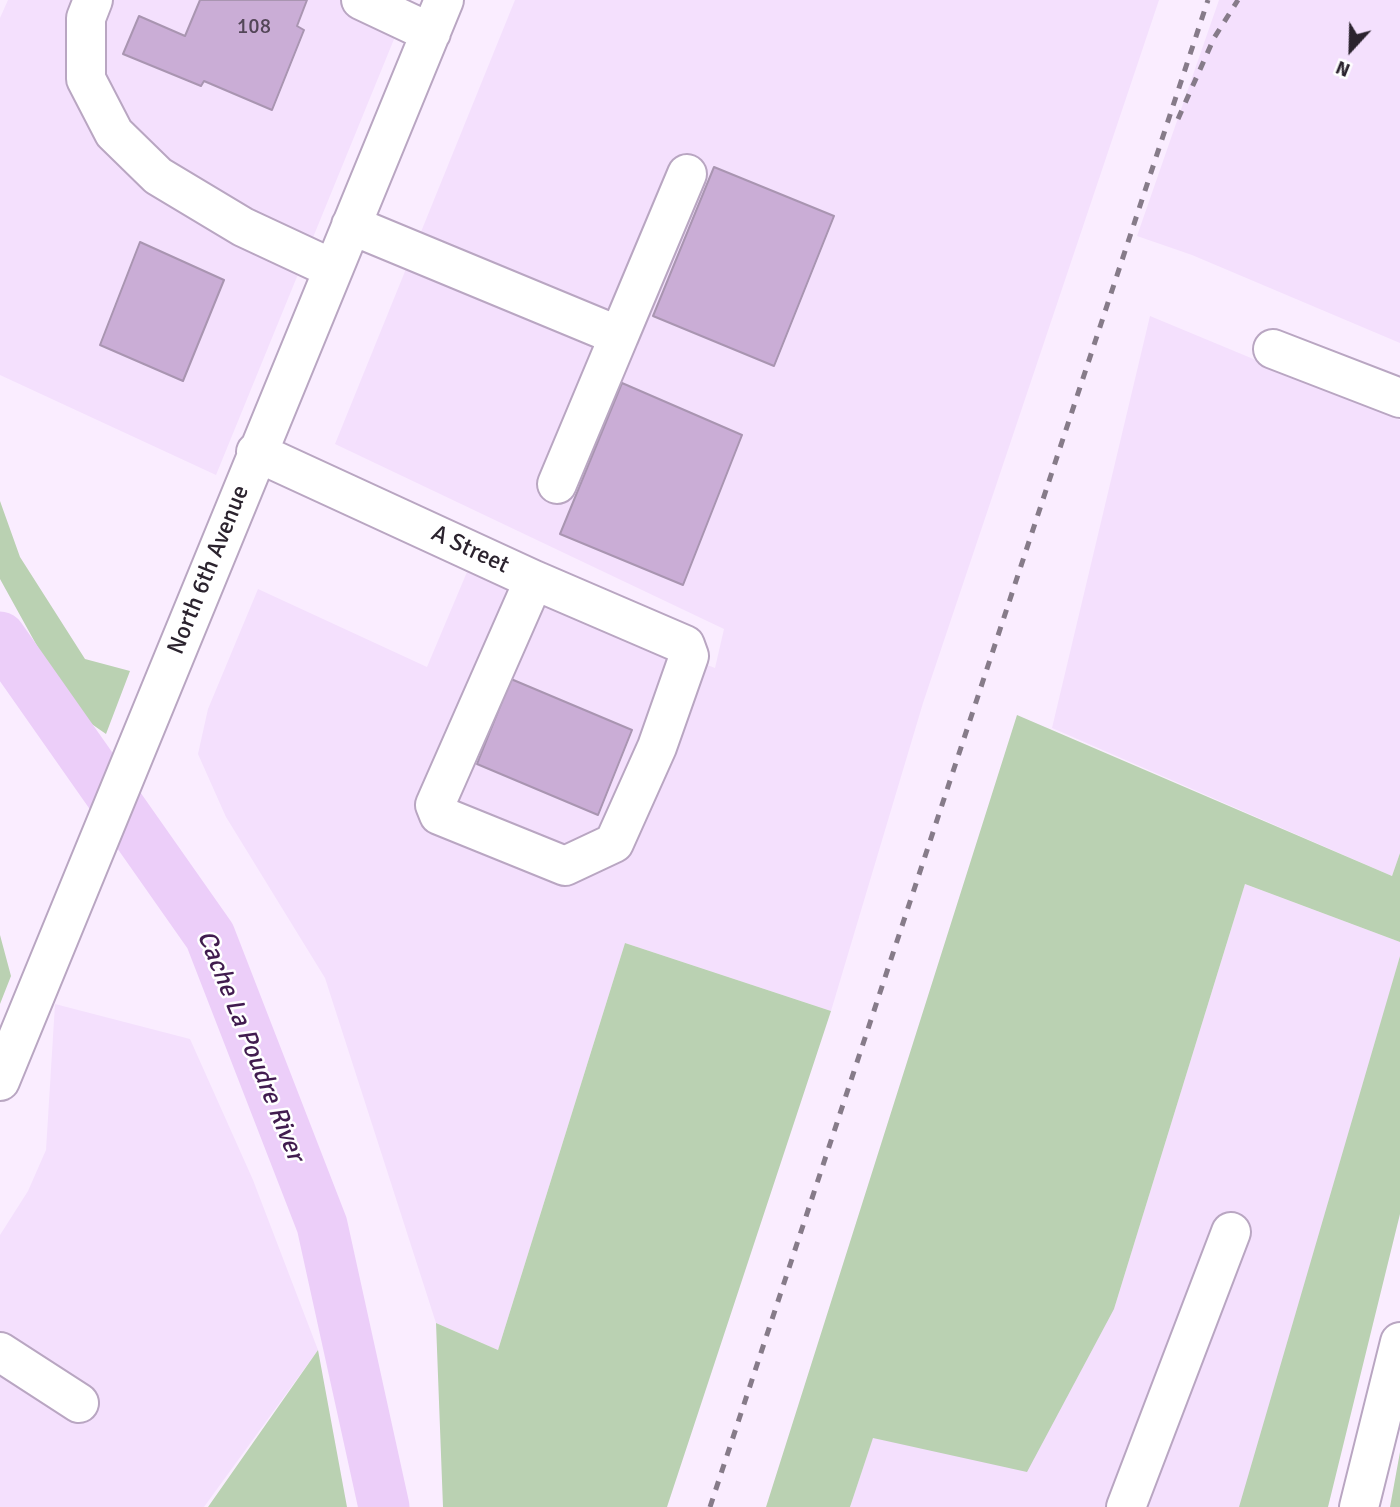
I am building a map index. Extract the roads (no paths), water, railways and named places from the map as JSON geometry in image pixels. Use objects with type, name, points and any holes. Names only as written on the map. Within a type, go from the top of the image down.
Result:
[{"type":"street","points":[[93,0],[86,18],[86,79],[114,133],[158,176],[243,227],[333,269]]},
{"type":"street","points":[[361,0],[432,31]]},
{"type":"street","name":"North 6th Avenue","points":[[0,1081],[256,452],[432,31]]},
{"type":"street","points":[[557,484],[687,174]]},
{"type":"street","points":[[351,225],[619,336]]},
{"type":"street","points":[[1273,349],[1400,398]]},
{"type":"street","name":"A Street","points":[[256,452],[534,580],[685,645],[688,656],[661,734],[614,843],[565,866],[439,815],[435,806],[534,580]]},
{"type":"street","points":[[1126,1507],[1231,1232]]},
{"type":"street","points":[[1359,1507],[1400,1342]]},
{"type":"street","points":[[0,1352],[79,1403]]},
{"type":"waterway","name":"Cache La Poudre River","points":[[0,637],[210,936],[322,1225],[384,1507]]},
{"type":"railway","points":[[710,1507],[1208,0]]},
{"type":"railway","points":[[1178,119],[1214,38],[1238,0]]}]
